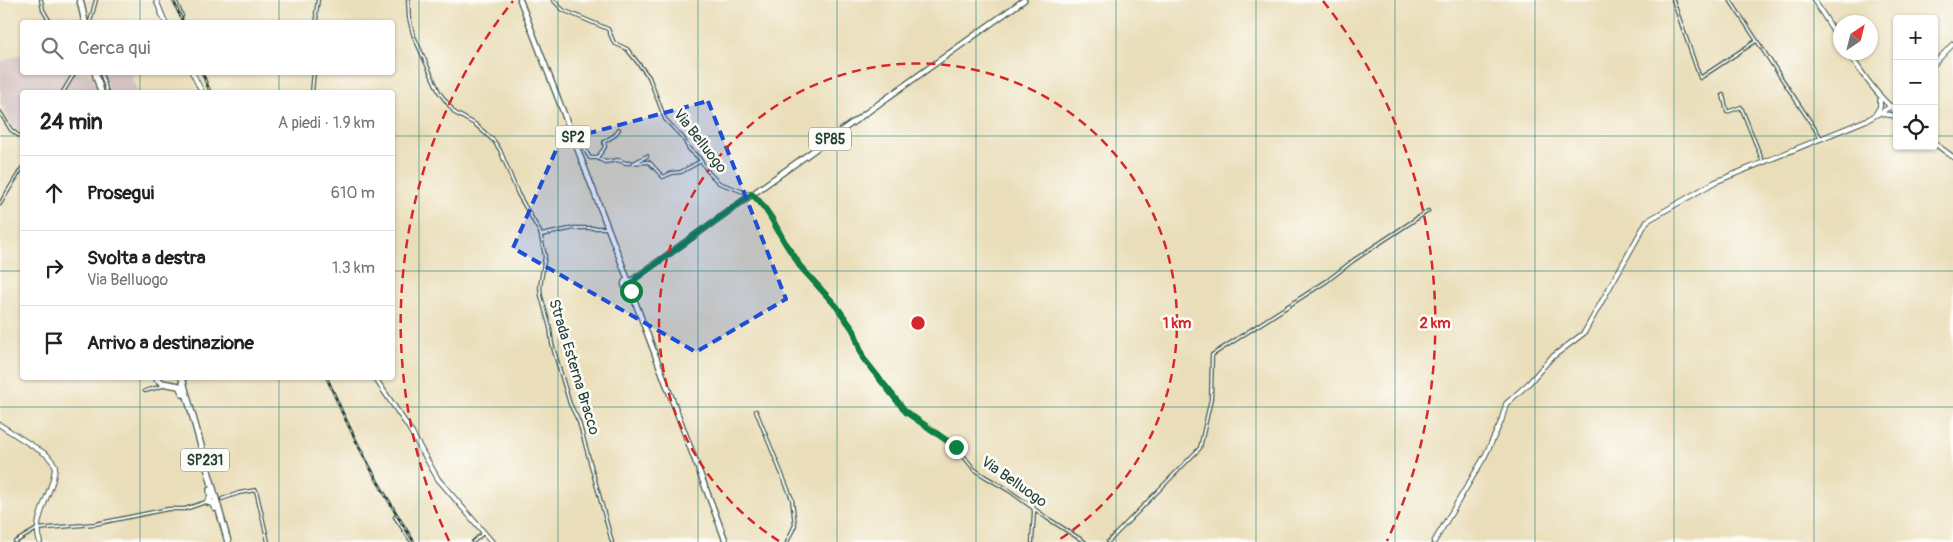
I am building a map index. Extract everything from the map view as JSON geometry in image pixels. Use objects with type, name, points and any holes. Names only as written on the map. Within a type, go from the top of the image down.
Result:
[{"type":"highway","points":[[80,0],[85,20]]},
{"type":"highway","points":[[98,75],[102,90]]},
{"type":"highway","points":[[160,384],[173,380]]},
{"type":"highway","name":"SP231","points":[[180,380],[185,389],[220,522]]},
{"type":"highway","name":"SP231","points":[[180,380],[227,542]]},
{"type":"highway","points":[[185,389],[187,380]]},
{"type":"highway","points":[[160,384],[176,384],[181,388],[185,398]]},
{"type":"highway","points":[[207,468],[216,495],[222,500],[219,504],[220,522]]},
{"type":"highway","points":[[206,475],[211,496],[208,502],[213,504],[220,522]]},
{"type":"main road","points":[[156,0],[164,20]]},
{"type":"main road","name":"SP2","points":[[520,0],[726,542]]},
{"type":"main road","name":"SP85","points":[[629,283],[1024,0]]},
{"type":"main road","points":[[1814,0],[1833,30]]},
{"type":"main road","points":[[1938,60],[1953,44]]},
{"type":"main road","points":[[1854,60],[1882,101],[1893,112]]},
{"type":"main road","points":[[194,75],[201,90]]},
{"type":"main road","points":[[1874,117],[1882,101]]},
{"type":"main road","points":[[1882,101],[1893,102]]},
{"type":"main road","points":[[1874,117],[1894,105]]},
{"type":"main road","points":[[1434,542],[1485,456],[1501,422],[1505,405],[1529,383],[1550,359],[1585,331],[1647,220],[1711,184],[1874,117],[1886,113],[1893,114]]},
{"type":"main road","points":[[1938,146],[1953,157]]},
{"type":"main road","points":[[376,380],[409,428],[438,479],[492,542]]},
{"type":"main road","points":[[0,425],[47,456],[55,465],[54,477],[36,532],[40,542]]},
{"type":"street","points":[[41,0],[43,10],[49,20]]},
{"type":"street","points":[[80,0],[86,14],[85,20]]},
{"type":"street","points":[[87,20],[93,14],[96,0]]},
{"type":"street","points":[[175,0],[182,16]]},
{"type":"street","points":[[317,20],[318,0]]},
{"type":"street","name":"Strada Esterna Bracco","points":[[408,0],[409,18],[413,34],[439,92],[455,113],[474,124],[494,141],[500,150],[518,194],[541,235],[545,256],[540,287],[552,344],[570,404],[578,422],[612,542]]},
{"type":"street","name":"Via Belluogo","points":[[553,0],[563,10],[608,29],[614,43],[621,45],[633,55],[649,77],[666,119],[719,183],[752,194],[773,219],[799,265],[837,307],[854,331],[863,358],[906,412],[956,447],[974,469],[1085,542]]},
{"type":"street","points":[[1672,0],[1700,78],[1756,41]]},
{"type":"street","points":[[1730,0],[1821,138]]},
{"type":"street","points":[[86,14],[89,16],[93,14]]},
{"type":"street","points":[[64,90],[73,75]]},
{"type":"street","points":[[312,90],[314,75]]},
{"type":"street","points":[[1722,94],[1727,112],[1741,107],[1763,162]]},
{"type":"street","points":[[0,112],[11,130],[20,137]]},
{"type":"street","points":[[597,158],[605,147],[604,142],[615,135],[619,129]]},
{"type":"street","points":[[573,137],[579,140],[590,158],[597,158],[605,162],[618,160],[626,163],[649,162],[664,178],[672,173],[681,172],[701,161]]},
{"type":"street","points":[[634,163],[647,156]]},
{"type":"street","points":[[0,204],[20,171]]},
{"type":"street","points":[[1108,542],[1200,448],[1211,399],[1212,355],[1238,340],[1428,211]]},
{"type":"street","points":[[541,235],[574,228],[607,228]]},
{"type":"street","points":[[145,391],[160,384]]},
{"type":"street","points":[[756,411],[792,499],[795,526],[787,542]]},
{"type":"street","points":[[222,500],[239,493],[256,490],[268,542]]},
{"type":"street","points":[[15,542],[37,529],[94,524],[168,509],[185,509],[208,502]]},
{"type":"street","points":[[1032,542],[1033,504]]},
{"type":"street","points":[[395,517],[412,542]]},
{"type":"street","points":[[474,542],[483,533]]},
{"type":"highlighted area","points":[[708,101],[786,299],[696,352],[513,248],[560,141]]},
{"type":"shaded area","points":[[20,55],[20,75],[93,75],[96,90],[20,90],[20,133],[13,127],[0,102],[0,62]]},
{"type":"shaded area","points":[[105,75],[135,75],[131,76],[137,90],[109,90]]},
{"type":"railway","points":[[173,0],[182,20]]},
{"type":"railway","points":[[203,75],[209,90]]},
{"type":"railway","points":[[328,380],[367,462],[414,542]]},
{"type":"route","points":[[631,291],[631,286],[636,278],[752,194],[773,219],[799,265],[827,295],[854,331],[863,358],[879,379],[906,412],[956,447]]}]
